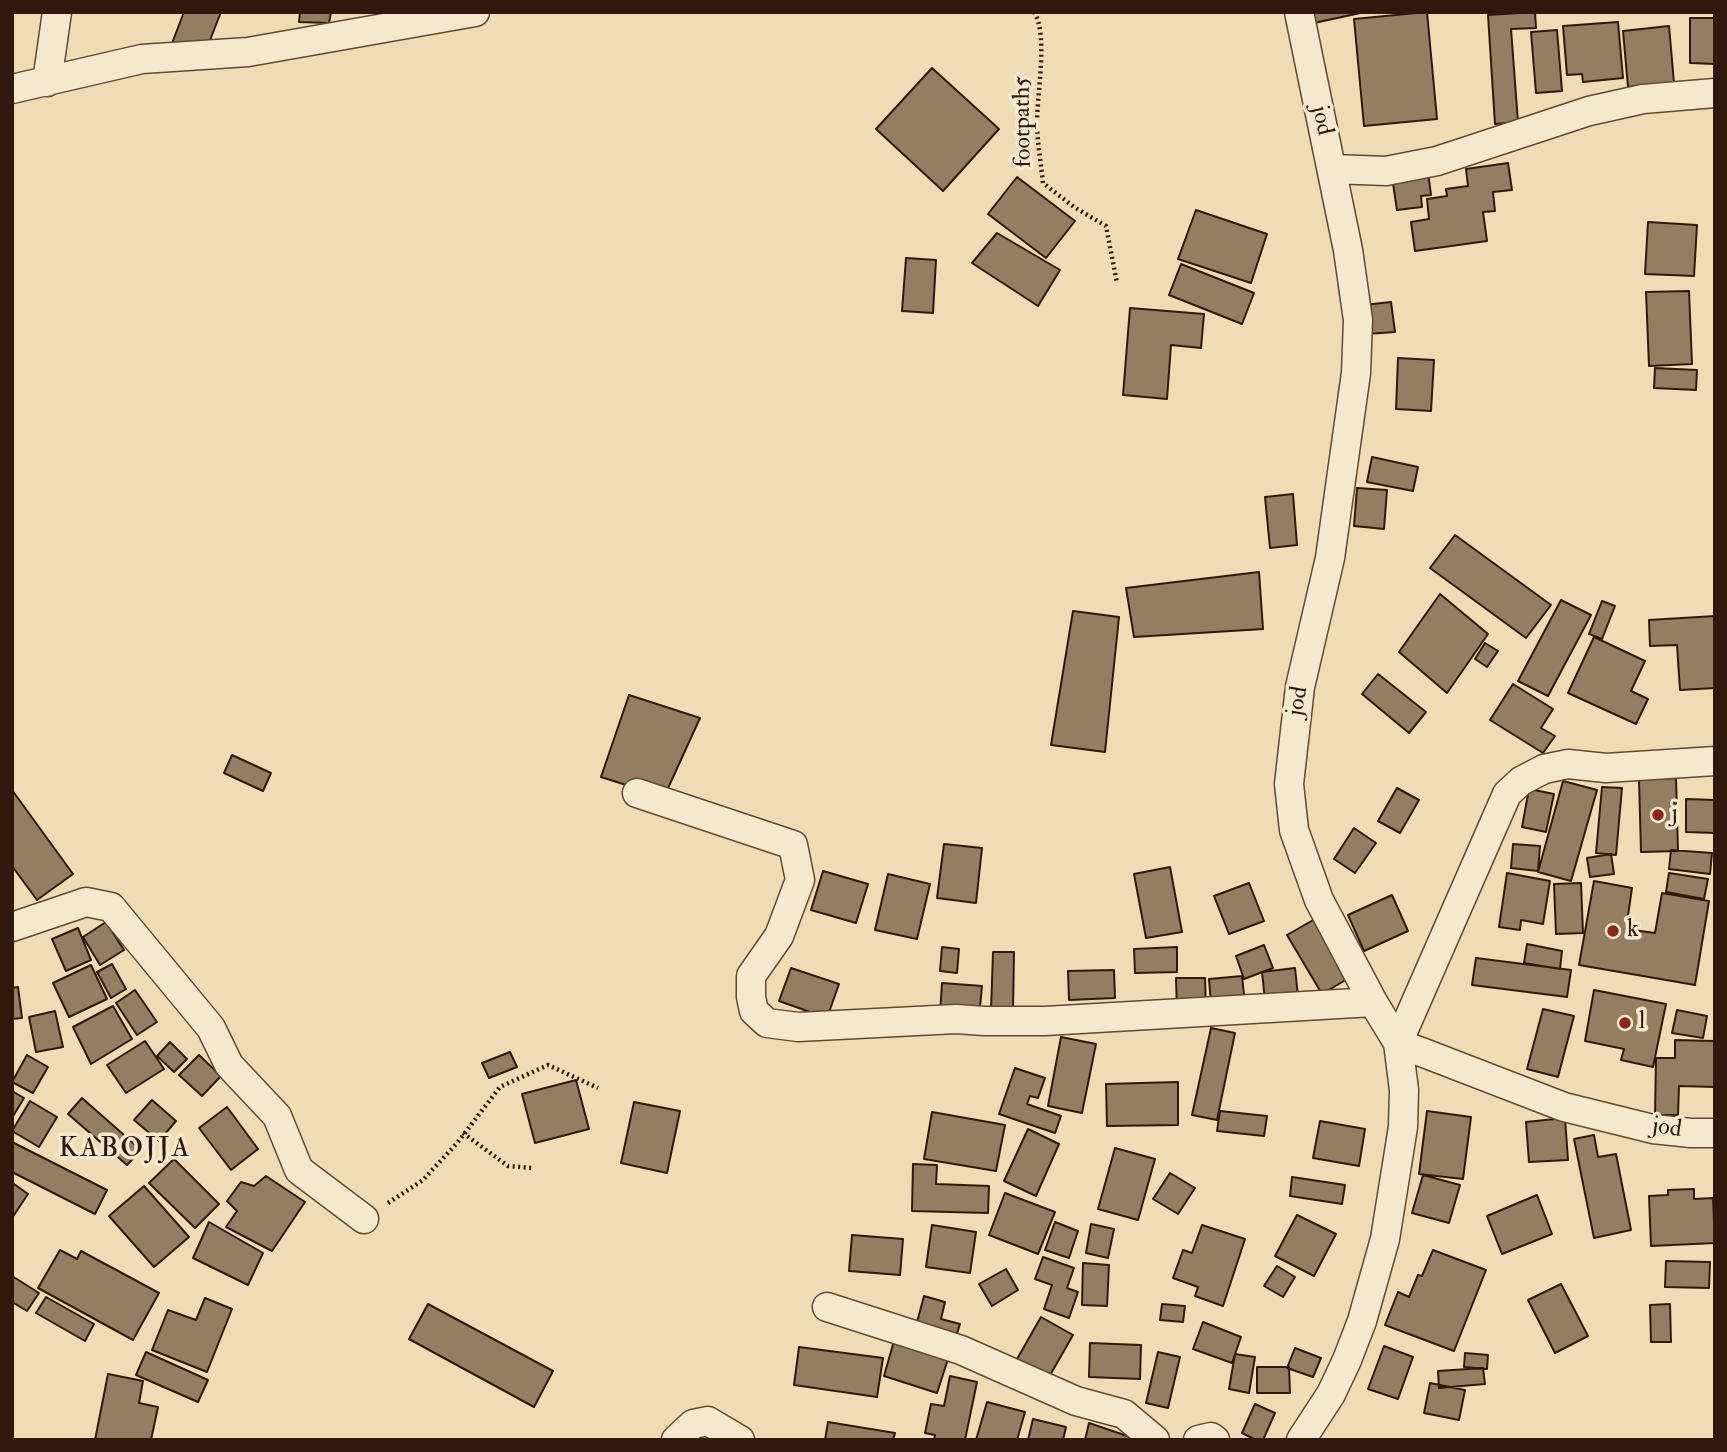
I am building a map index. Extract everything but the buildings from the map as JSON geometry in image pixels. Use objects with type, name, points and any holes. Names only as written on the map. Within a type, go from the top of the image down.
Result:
[{"type":"street","points":[[47,82],[57,12]]},
{"type":"street","points":[[12,89],[142,59],[248,52],[475,12]]},
{"type":"street","name":"jod","points":[[1299,12],[1348,250],[1358,320],[1356,373],[1330,558],[1300,687],[1289,783],[1294,830],[1319,900],[1398,1043],[1564,1107],[1653,1129],[1715,1133]]},
{"type":"street","points":[[1332,169],[1385,171],[1437,161],[1590,111],[1643,99],[1715,93]]},
{"type":"street","points":[[1301,1440],[1331,1394],[1347,1360],[1362,1321],[1385,1239],[1403,1127],[1404,1090],[1398,1043],[1507,794],[1521,780],[1544,769],[1568,764],[1606,768],[1715,761]]},
{"type":"street","points":[[637,793],[793,845],[800,880],[779,936],[751,976],[754,1011],[767,1023],[798,1027],[956,1018],[1045,1021],[1373,1002]]},
{"type":"street","points":[[12,927],[86,902],[111,907],[211,1028],[229,1065],[277,1116],[299,1170],[364,1219]]},
{"type":"street","points":[[827,1307],[961,1350],[1076,1401],[1124,1414],[1155,1440]]},
{"type":"street","points":[[676,1440],[693,1424],[708,1421],[740,1440]]},
{"type":"street","points":[[1198,1440],[1210,1437],[1215,1440]]},
{"type":"path","name":"footpath5","points":[[1034,12],[1042,42],[1037,126],[1043,183],[1074,207],[1106,226],[1117,283]]},
{"type":"path","points":[[364,1219],[423,1180],[500,1087],[548,1066],[598,1087]]},
{"type":"path","points":[[463,1133],[508,1166],[533,1168]]},
{"type":"place","name":"j","points":[[1658,815]]},
{"type":"place","name":"k","points":[[1613,931]]},
{"type":"place","name":"l","points":[[1625,1023]]},
{"type":"district","name":"KABOJJA","points":[[125,1150]]}]
